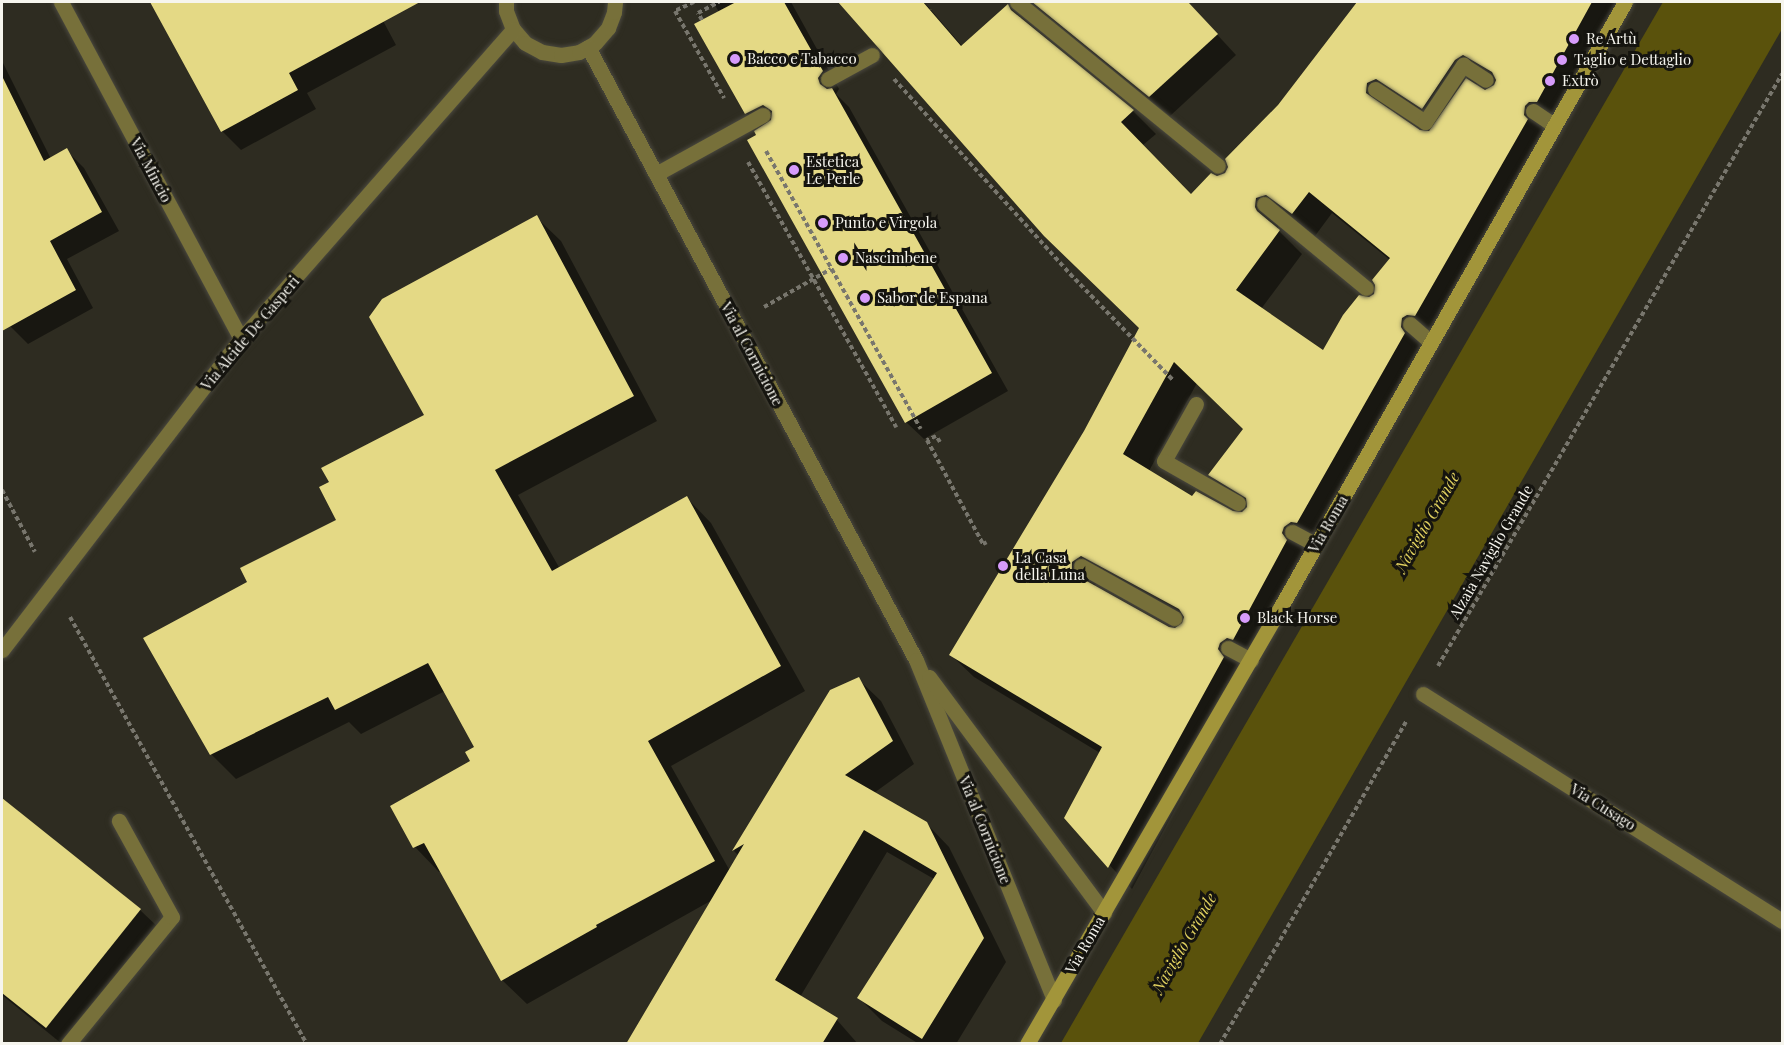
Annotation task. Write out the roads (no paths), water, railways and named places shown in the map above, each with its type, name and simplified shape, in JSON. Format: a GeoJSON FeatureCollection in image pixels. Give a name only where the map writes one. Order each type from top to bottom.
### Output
{"type":"FeatureCollection","features":[{"type":"Feature","properties":{"kind":"street","name":"Via Mincio"},"geometry":{"type":"LineString","coordinates":[[62,2],[241,339]]}},
{"type":"Feature","properties":{"kind":"street"},"geometry":{"type":"LineString","coordinates":[[506,2],[506,11],[513,29],[525,43],[542,52],[561,55],[588,47],[608,28],[615,2]]}},
{"type":"Feature","properties":{"kind":"street"},"geometry":{"type":"LineString","coordinates":[[1017,2],[1218,166]]}},
{"type":"Feature","properties":{"kind":"street","name":"Via Roma"},"geometry":{"type":"LineString","coordinates":[[1027,1044],[1251,660],[1625,2]]}},
{"type":"Feature","properties":{"kind":"street","name":"Via Alcide De Gasperi"},"geometry":{"type":"LineString","coordinates":[[2,650],[241,339],[513,29]]}},
{"type":"Feature","properties":{"kind":"street","name":"Via al Cornicione"},"geometry":{"type":"LineString","coordinates":[[588,47],[916,660],[1054,1000]]}},
{"type":"Feature","properties":{"kind":"street"},"geometry":{"type":"LineString","coordinates":[[828,79],[872,54]]}},
{"type":"Feature","properties":{"kind":"street"},"geometry":{"type":"LineString","coordinates":[[1375,89],[1425,122],[1463,65],[1486,80]]}},
{"type":"Feature","properties":{"kind":"street"},"geometry":{"type":"LineString","coordinates":[[1533,111],[1554,125]]}},
{"type":"Feature","properties":{"kind":"street"},"geometry":{"type":"LineString","coordinates":[[656,174],[763,115]]}},
{"type":"Feature","properties":{"kind":"street"},"geometry":{"type":"LineString","coordinates":[[1264,204],[1366,288]]}},
{"type":"Feature","properties":{"kind":"street"},"geometry":{"type":"LineString","coordinates":[[1410,324],[1431,342]]}},
{"type":"Feature","properties":{"kind":"street"},"geometry":{"type":"LineString","coordinates":[[1196,404],[1164,461],[1238,502]]}},
{"type":"Feature","properties":{"kind":"street"},"geometry":{"type":"LineString","coordinates":[[1292,532],[1316,545]]}},
{"type":"Feature","properties":{"kind":"street"},"geometry":{"type":"LineString","coordinates":[[1081,566],[1174,618]]}},
{"type":"Feature","properties":{"kind":"street"},"geometry":{"type":"LineString","coordinates":[[1228,648],[1251,660]]}},
{"type":"Feature","properties":{"kind":"street","name":"Via al Cornicione"},"geometry":{"type":"LineString","coordinates":[[916,660],[1104,912]]}},
{"type":"Feature","properties":{"kind":"street","name":"Via Cusago"},"geometry":{"type":"LineString","coordinates":[[1423,694],[1782,921]]}},
{"type":"Feature","properties":{"kind":"street"},"geometry":{"type":"LineString","coordinates":[[68,1044],[172,916],[119,821]]}},
{"type":"Feature","properties":{"kind":"water","name":"Naviglio Grande"},"geometry":{"type":"Polygon","coordinates":[[[1663,2],[1782,2],[1782,29],[1198,1043],[1061,1043],[1663,2]]]}},
{"type":"Feature","properties":{"kind":"place","name":"Re Artù"},"geometry":{"type":"Point","coordinates":[1574,39]}},
{"type":"Feature","properties":{"kind":"place","name":"Bacco e Tabacco"},"geometry":{"type":"Point","coordinates":[735,59]}},
{"type":"Feature","properties":{"kind":"place","name":"Taglio e Dettaglio"},"geometry":{"type":"Point","coordinates":[1562,60]}},
{"type":"Feature","properties":{"kind":"place","name":"Extrò"},"geometry":{"type":"Point","coordinates":[1550,81]}},
{"type":"Feature","properties":{"kind":"place","name":"Estetica Le Perle"},"geometry":{"type":"Point","coordinates":[794,170]}},
{"type":"Feature","properties":{"kind":"place","name":"Punto e Virgola"},"geometry":{"type":"Point","coordinates":[823,223]}},
{"type":"Feature","properties":{"kind":"place","name":"Nascimbene"},"geometry":{"type":"Point","coordinates":[843,258]}},
{"type":"Feature","properties":{"kind":"place","name":"Sabor de Espana"},"geometry":{"type":"Point","coordinates":[865,298]}},
{"type":"Feature","properties":{"kind":"place","name":"La Casa della Luna"},"geometry":{"type":"Point","coordinates":[1003,566]}},
{"type":"Feature","properties":{"kind":"place","name":"Black Horse"},"geometry":{"type":"Point","coordinates":[1245,618]}}]}
